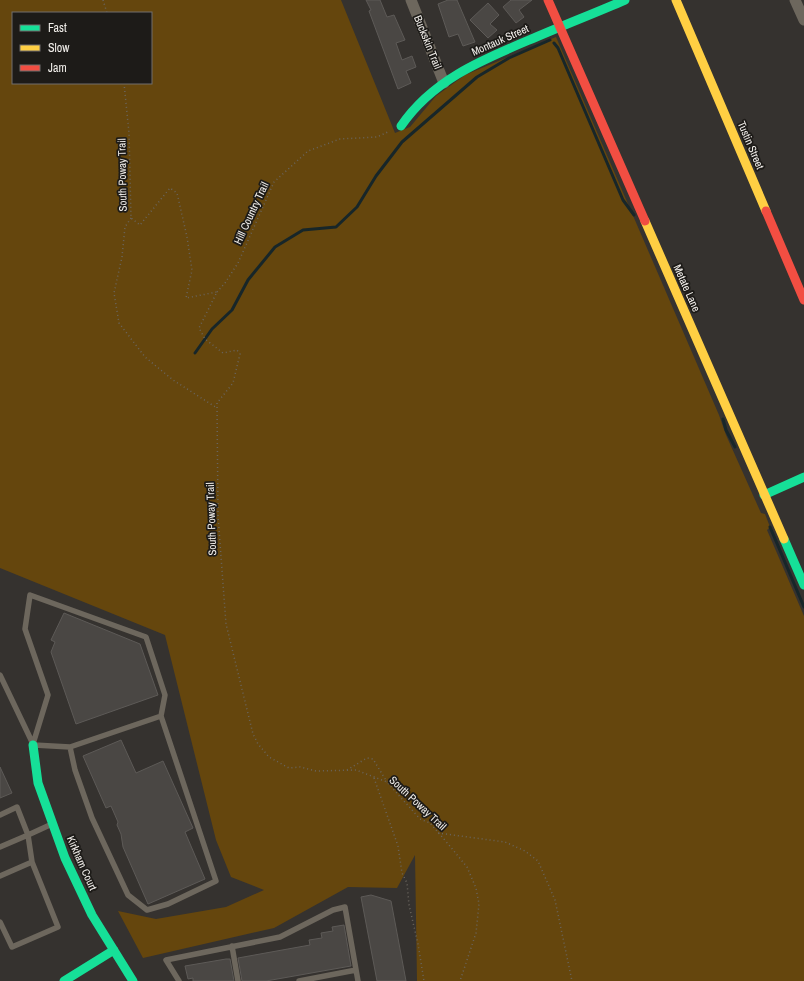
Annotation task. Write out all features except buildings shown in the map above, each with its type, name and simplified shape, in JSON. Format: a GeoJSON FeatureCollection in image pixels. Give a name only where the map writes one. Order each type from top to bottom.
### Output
{"type":"FeatureCollection","features":[{"type":"Feature","properties":{"kind":"street","name":"Buckskin Trail"},"geometry":{"type":"LineString","coordinates":[[411,0],[444,84]]}},
{"type":"Feature","properties":{"kind":"street","name":"Metate Lane"},"geometry":{"type":"LineString","coordinates":[[548,0],[804,585]]}},
{"type":"Feature","properties":{"kind":"street","name":"Montauk Street"},"geometry":{"type":"LineString","coordinates":[[401,126],[425,96],[478,62],[624,0]]}},
{"type":"Feature","properties":{"kind":"street","name":"Tustin Street"},"geometry":{"type":"LineString","coordinates":[[676,0],[804,300]]}},
{"type":"Feature","properties":{"kind":"street"},"geometry":{"type":"LineString","coordinates":[[795,0],[804,20]]}},
{"type":"Feature","properties":{"kind":"street"},"geometry":{"type":"LineString","coordinates":[[764,495],[804,477]]}},
{"type":"Feature","properties":{"kind":"street","name":"Kirkham Court"},"geometry":{"type":"LineString","coordinates":[[33,745],[38,783],[65,858],[92,915],[133,981]]}},
{"type":"Feature","properties":{"kind":"street"},"geometry":{"type":"LineString","coordinates":[[64,981],[114,950]]}},
{"type":"Feature","properties":{"kind":"lane"},"geometry":{"type":"LineString","coordinates":[[33,745],[48,695],[25,629],[30,595],[146,636],[165,695],[161,716],[216,881],[168,904],[147,910],[128,895],[92,818],[75,770],[70,747]]}},
{"type":"Feature","properties":{"kind":"lane"},"geometry":{"type":"LineString","coordinates":[[0,675],[33,745]]}},
{"type":"Feature","properties":{"kind":"lane"},"geometry":{"type":"LineString","coordinates":[[33,745],[70,747],[161,716]]}},
{"type":"Feature","properties":{"kind":"lane"},"geometry":{"type":"LineString","coordinates":[[0,815],[17,807],[28,835],[32,862],[58,927],[12,947],[0,922]]}},
{"type":"Feature","properties":{"kind":"lane"},"geometry":{"type":"LineString","coordinates":[[0,847],[53,824]]}},
{"type":"Feature","properties":{"kind":"lane"},"geometry":{"type":"LineString","coordinates":[[0,876],[32,862]]}},
{"type":"Feature","properties":{"kind":"lane"},"geometry":{"type":"LineString","coordinates":[[179,981],[166,960],[280,937],[333,910],[345,907],[358,981]]}},
{"type":"Feature","properties":{"kind":"lane"},"geometry":{"type":"LineString","coordinates":[[232,946],[238,981]]}},
{"type":"Feature","properties":{"kind":"lane"},"geometry":{"type":"LineString","coordinates":[[299,981],[356,970]]}},
{"type":"Feature","properties":{"kind":"path"},"geometry":{"type":"LineString","coordinates":[[103,0],[107,12]]}},
{"type":"Feature","properties":{"kind":"path","name":"South Poway Trail"},"geometry":{"type":"LineString","coordinates":[[124,84],[129,133],[131,218],[140,224],[170,188],[177,193],[187,237],[192,270],[186,298],[217,292]]}},
{"type":"Feature","properties":{"kind":"path","name":"Hill Country Trail"},"geometry":{"type":"LineString","coordinates":[[217,292],[225,283],[238,262],[274,182],[308,151],[340,138],[377,137],[401,126]]}},
{"type":"Feature","properties":{"kind":"path"},"geometry":{"type":"LineString","coordinates":[[131,218],[125,227],[122,257],[114,293],[119,323],[144,358],[173,380],[217,408]]}},
{"type":"Feature","properties":{"kind":"path","name":"South Poway Trail"},"geometry":{"type":"LineString","coordinates":[[217,292],[199,328],[205,339],[223,353],[237,350],[240,354],[232,383],[217,403],[218,516],[226,624],[252,734],[269,757],[288,768],[300,767],[316,772],[356,770],[387,782],[420,818],[430,824],[467,867],[476,888],[479,904],[476,932],[460,981]]}},
{"type":"Feature","properties":{"kind":"path"},"geometry":{"type":"LineString","coordinates":[[346,770],[367,758],[373,759],[387,782]]}},
{"type":"Feature","properties":{"kind":"path"},"geometry":{"type":"LineString","coordinates":[[373,777],[382,796],[398,846],[402,873],[407,883],[408,905],[418,944],[424,981]]}},
{"type":"Feature","properties":{"kind":"path"},"geometry":{"type":"LineString","coordinates":[[438,833],[505,842],[525,852],[538,861],[555,900],[572,981]]}},
{"type":"Feature","properties":{"kind":"shaded area"},"geometry":{"type":"Polygon","coordinates":[[[0,0],[341,0],[395,133],[410,127],[436,96],[465,75],[556,37],[719,415],[726,435],[761,513],[765,514],[770,527],[767,530],[804,616],[804,981],[417,981],[415,855],[397,888],[348,887],[274,928],[143,958],[118,911],[156,919],[226,907],[264,890],[231,877],[216,840],[165,635],[0,568],[0,0]]]}},
{"type":"Feature","properties":{"kind":"waterway"},"geometry":{"type":"LineString","coordinates":[[195,353],[212,329],[232,310],[248,280],[275,247],[303,230],[336,227],[357,207],[376,176],[402,142],[477,77],[509,58],[550,40]]}},
{"type":"Feature","properties":{"kind":"waterway"},"geometry":{"type":"LineString","coordinates":[[554,43],[558,48],[623,200],[634,215]]}},
{"type":"Feature","properties":{"kind":"waterway"},"geometry":{"type":"LineString","coordinates":[[723,419],[726,430],[735,447]]}},
{"type":"Feature","properties":{"kind":"waterway"},"geometry":{"type":"LineString","coordinates":[[770,527],[804,607]]}},
{"type":"Feature","properties":{"kind":"traffic: fast"},"geometry":{"type":"LineString","coordinates":[[401,126],[428,95],[461,72],[497,54],[625,0]]}},
{"type":"Feature","properties":{"kind":"traffic: fast"},"geometry":{"type":"LineString","coordinates":[[764,495],[804,477]]}},
{"type":"Feature","properties":{"kind":"traffic: fast"},"geometry":{"type":"LineString","coordinates":[[784,539],[804,585]]}},
{"type":"Feature","properties":{"kind":"traffic: fast"},"geometry":{"type":"LineString","coordinates":[[33,745],[38,783],[65,858],[92,915],[133,981]]}},
{"type":"Feature","properties":{"kind":"traffic: fast"},"geometry":{"type":"LineString","coordinates":[[64,981],[114,950]]}},
{"type":"Feature","properties":{"kind":"traffic: slow"},"geometry":{"type":"LineString","coordinates":[[676,0],[766,211]]}},
{"type":"Feature","properties":{"kind":"traffic: slow"},"geometry":{"type":"LineString","coordinates":[[645,221],[784,539]]}},
{"type":"Feature","properties":{"kind":"traffic: jam"},"geometry":{"type":"LineString","coordinates":[[548,0],[645,221]]}},
{"type":"Feature","properties":{"kind":"traffic: jam"},"geometry":{"type":"LineString","coordinates":[[766,211],[804,300]]}}]}
